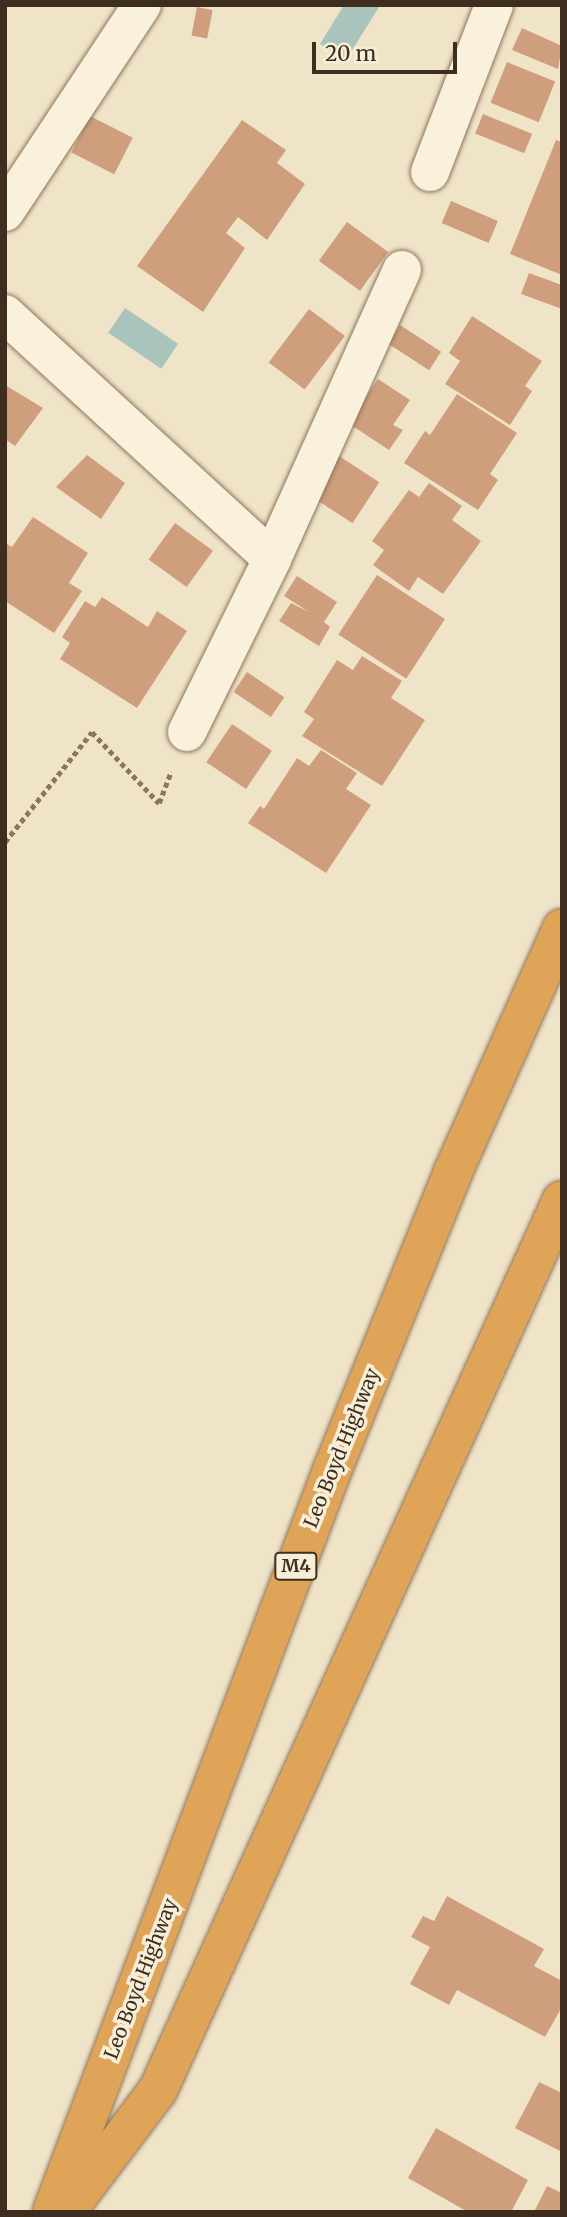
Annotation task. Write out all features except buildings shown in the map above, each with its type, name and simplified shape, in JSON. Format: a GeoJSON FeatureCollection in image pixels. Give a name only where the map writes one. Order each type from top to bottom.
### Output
{"type":"FeatureCollection","features":[{"type":"Feature","properties":{"kind":"highway","name":"Leo Boyd Highway"},"geometry":{"type":"LineString","coordinates":[[52,2212],[333,1468],[453,1172],[562,928]]}},
{"type":"Feature","properties":{"kind":"highway"},"geometry":{"type":"LineString","coordinates":[[66,2212],[158,2090],[562,1200]]}},
{"type":"Feature","properties":{"kind":"street"},"geometry":{"type":"LineString","coordinates":[[430,172],[494,5]]}},
{"type":"Feature","properties":{"kind":"street"},"geometry":{"type":"LineString","coordinates":[[5,212],[134,8]]}},
{"type":"Feature","properties":{"kind":"street"},"geometry":{"type":"LineString","coordinates":[[187,733],[272,559],[402,270]]}},
{"type":"Feature","properties":{"kind":"street"},"geometry":{"type":"LineString","coordinates":[[5,314],[272,559]]}},
{"type":"Feature","properties":{"kind":"path"},"geometry":{"type":"LineString","coordinates":[[5,842],[92,732],[159,803]]}},
{"type":"Feature","properties":{"kind":"water"},"geometry":{"type":"Polygon","coordinates":[[[344,5],[379,7],[346,60],[320,44],[344,5]]]}},
{"type":"Feature","properties":{"kind":"water"},"geometry":{"type":"Polygon","coordinates":[[[125,308],[178,344],[161,369],[108,333],[125,308]]]}}]}
